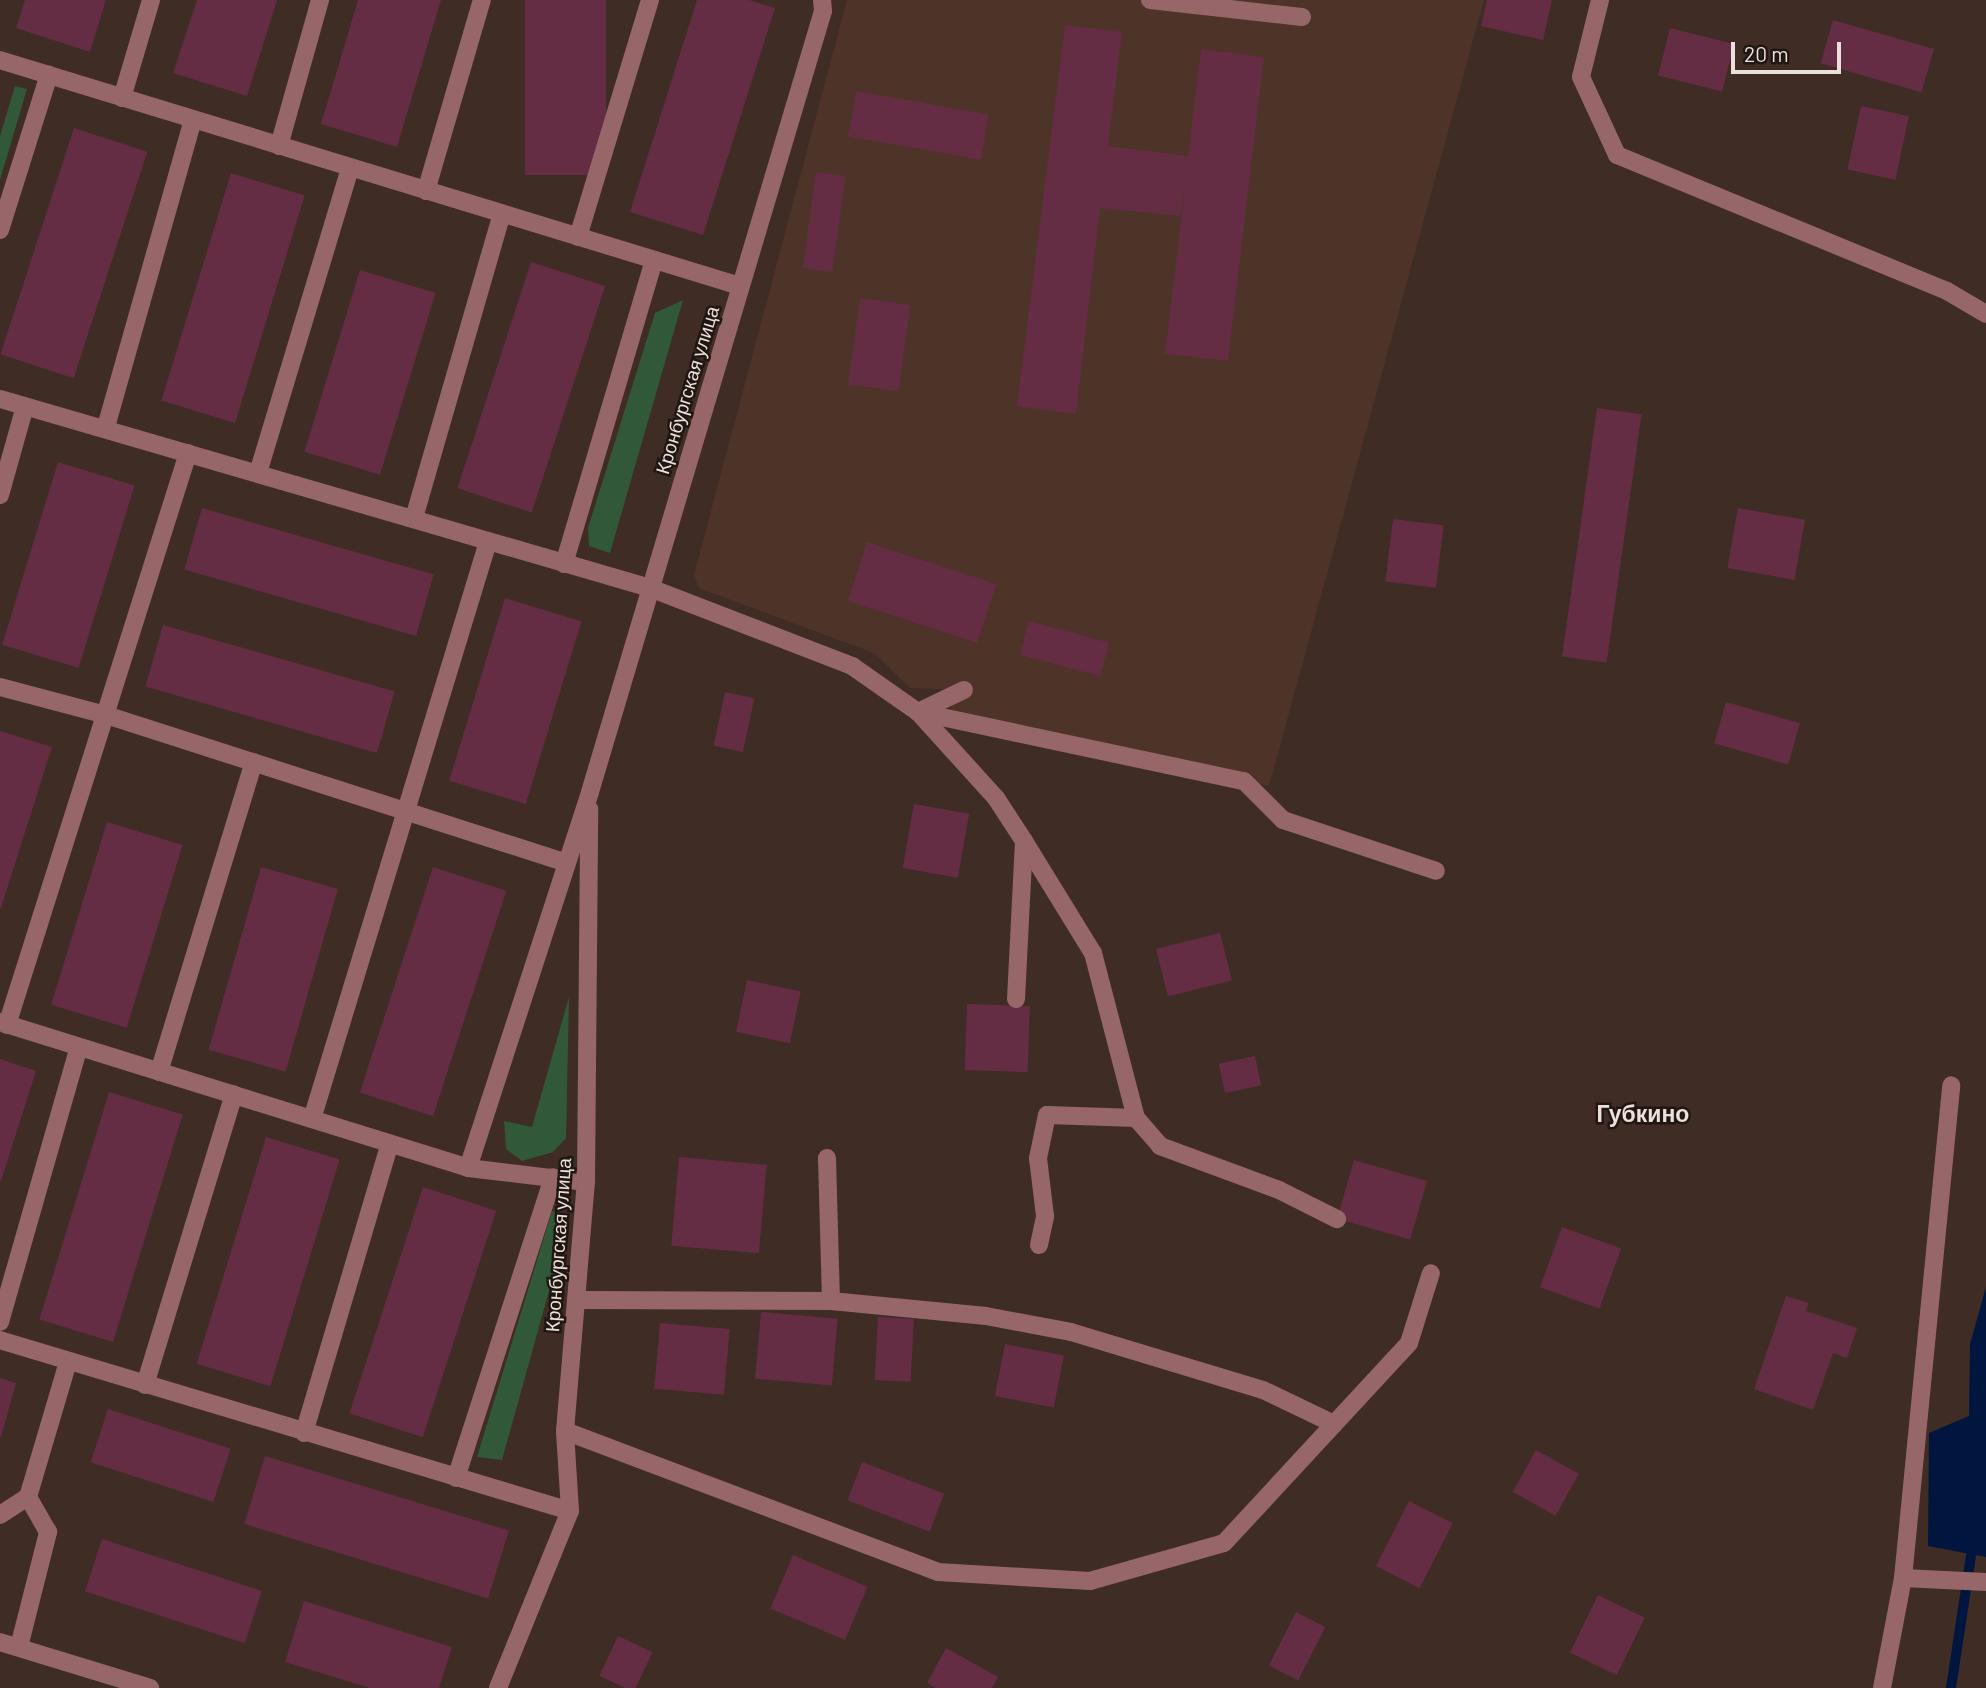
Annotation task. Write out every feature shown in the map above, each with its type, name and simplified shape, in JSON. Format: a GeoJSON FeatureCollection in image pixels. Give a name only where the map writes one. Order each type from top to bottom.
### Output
{"type":"FeatureCollection","features":[{"type":"Feature","properties":{"kind":"street"},"geometry":{"type":"LineString","coordinates":[[122,98],[151,0]]}},
{"type":"Feature","properties":{"kind":"street"},"geometry":{"type":"LineString","coordinates":[[279,146],[320,0]]}},
{"type":"Feature","properties":{"kind":"street"},"geometry":{"type":"LineString","coordinates":[[426,191],[482,0]]}},
{"type":"Feature","properties":{"kind":"street"},"geometry":{"type":"LineString","coordinates":[[578,237],[650,0]]}},
{"type":"Feature","properties":{"kind":"street","name":"Кронбургская улица"},"geometry":{"type":"LineString","coordinates":[[468,1168],[590,792],[823,10],[822,0]]}},
{"type":"Feature","properties":{"kind":"street"},"geometry":{"type":"LineString","coordinates":[[1150,0],[1302,17]]}},
{"type":"Feature","properties":{"kind":"street"},"geometry":{"type":"LineString","coordinates":[[1600,0],[1581,77],[1617,155],[1947,291],[1986,314]]}},
{"type":"Feature","properties":{"kind":"street"},"geometry":{"type":"LineString","coordinates":[[0,60],[740,286]]}},
{"type":"Feature","properties":{"kind":"street"},"geometry":{"type":"LineString","coordinates":[[0,230],[49,75]]}},
{"type":"Feature","properties":{"kind":"street"},"geometry":{"type":"LineString","coordinates":[[106,427],[193,120]]}},
{"type":"Feature","properties":{"kind":"street"},"geometry":{"type":"LineString","coordinates":[[258,473],[350,167]]}},
{"type":"Feature","properties":{"kind":"street"},"geometry":{"type":"LineString","coordinates":[[414,518],[502,214]]}},
{"type":"Feature","properties":{"kind":"street"},"geometry":{"type":"LineString","coordinates":[[564,564],[654,260]]}},
{"type":"Feature","properties":{"kind":"street"},"geometry":{"type":"LineString","coordinates":[[0,398],[650,589],[852,666],[918,712],[996,798],[1024,841],[1093,953],[1136,1118],[1160,1146],[1279,1190],[1337,1219]]}},
{"type":"Feature","properties":{"kind":"street"},"geometry":{"type":"LineString","coordinates":[[0,495],[26,406]]}},
{"type":"Feature","properties":{"kind":"street"},"geometry":{"type":"LineString","coordinates":[[188,453],[106,715],[4,1024],[468,1168],[586,1182]]}},
{"type":"Feature","properties":{"kind":"street"},"geometry":{"type":"LineString","coordinates":[[312,1119],[488,542]]}},
{"type":"Feature","properties":{"kind":"street"},"geometry":{"type":"LineString","coordinates":[[0,687],[106,715],[566,863]]}},
{"type":"Feature","properties":{"kind":"street"},"geometry":{"type":"LineString","coordinates":[[918,712],[964,690]]}},
{"type":"Feature","properties":{"kind":"street"},"geometry":{"type":"LineString","coordinates":[[918,712],[1244,781],[1283,820],[1436,871]]}},
{"type":"Feature","properties":{"kind":"street"},"geometry":{"type":"LineString","coordinates":[[159,1072],[254,762]]}},
{"type":"Feature","properties":{"kind":"street","name":"Кронбургская улица"},"geometry":{"type":"LineString","coordinates":[[498,1688],[570,1511],[565,1431],[586,1182],[590,792]]}},
{"type":"Feature","properties":{"kind":"street"},"geometry":{"type":"LineString","coordinates":[[1016,999],[1024,841]]}},
{"type":"Feature","properties":{"kind":"street"},"geometry":{"type":"LineString","coordinates":[[0,1322],[79,1047]]}},
{"type":"Feature","properties":{"kind":"street"},"geometry":{"type":"LineString","coordinates":[[1882,1688],[1903,1578],[1951,1085]]}},
{"type":"Feature","properties":{"kind":"street"},"geometry":{"type":"LineString","coordinates":[[145,1385],[234,1094]]}},
{"type":"Feature","properties":{"kind":"street"},"geometry":{"type":"LineString","coordinates":[[1039,1245],[1045,1216],[1038,1158],[1046,1115],[1136,1118]]}},
{"type":"Feature","properties":{"kind":"street"},"geometry":{"type":"LineString","coordinates":[[304,1433],[390,1143]]}},
{"type":"Feature","properties":{"kind":"street"},"geometry":{"type":"LineString","coordinates":[[827,1158],[831,1301]]}},
{"type":"Feature","properties":{"kind":"street"},"geometry":{"type":"LineString","coordinates":[[456,1478],[553,1177]]}},
{"type":"Feature","properties":{"kind":"street"},"geometry":{"type":"LineString","coordinates":[[565,1431],[939,1572],[1090,1581],[1224,1543],[1409,1343],[1431,1273]]}},
{"type":"Feature","properties":{"kind":"street"},"geometry":{"type":"LineString","coordinates":[[576,1300],[831,1301],[986,1316],[1071,1332],[1263,1390],[1334,1424]]}},
{"type":"Feature","properties":{"kind":"street"},"geometry":{"type":"LineString","coordinates":[[0,1340],[570,1511]]}},
{"type":"Feature","properties":{"kind":"street"},"geometry":{"type":"LineString","coordinates":[[0,1515],[28,1497],[68,1362]]}},
{"type":"Feature","properties":{"kind":"street"},"geometry":{"type":"LineString","coordinates":[[19,1647],[48,1532],[28,1497]]}},
{"type":"Feature","properties":{"kind":"street"},"geometry":{"type":"LineString","coordinates":[[1903,1578],[1986,1582]]}},
{"type":"Feature","properties":{"kind":"street"},"geometry":{"type":"LineString","coordinates":[[0,1642],[150,1688]]}},
{"type":"Feature","properties":{"kind":"shaded area"},"geometry":{"type":"Polygon","coordinates":[[[847,0],[1484,0],[1269,786],[945,716],[963,690],[910,688],[874,653],[699,588],[694,575],[847,0]]]}},
{"type":"Feature","properties":{"kind":"green space"},"geometry":{"type":"Polygon","coordinates":[[[15,86],[27,89],[0,180],[0,136],[15,86]]]}},
{"type":"Feature","properties":{"kind":"green space"},"geometry":{"type":"Polygon","coordinates":[[[683,300],[610,553],[589,546],[588,528],[655,313],[683,300]]]}},
{"type":"Feature","properties":{"kind":"green space"},"geometry":{"type":"Polygon","coordinates":[[[569,997],[566,1138],[553,1152],[522,1161],[506,1149],[504,1121],[532,1127],[569,997]]]}},
{"type":"Feature","properties":{"kind":"green space"},"geometry":{"type":"Polygon","coordinates":[[[552,1211],[565,1214],[561,1248],[502,1460],[477,1457],[552,1211]]]}},
{"type":"Feature","properties":{"kind":"water"},"geometry":{"type":"Polygon","coordinates":[[[1986,1287],[1986,1557],[1928,1546],[1929,1433],[1969,1416],[1970,1344],[1986,1287]]]}},
{"type":"Feature","properties":{"kind":"building"},"geometry":{"type":"Polygon","coordinates":[[[25,0],[106,0],[90,52],[16,28],[25,0]]]}},
{"type":"Feature","properties":{"kind":"building"},"geometry":{"type":"Polygon","coordinates":[[[197,0],[277,0],[247,96],[173,73],[197,0]]]}},
{"type":"Feature","properties":{"kind":"building"},"geometry":{"type":"Polygon","coordinates":[[[358,0],[441,0],[397,147],[321,124],[358,0]]]}},
{"type":"Feature","properties":{"kind":"building"},"geometry":{"type":"Polygon","coordinates":[[[525,0],[606,0],[606,175],[525,175],[525,0]]]}},
{"type":"Feature","properties":{"kind":"building"},"geometry":{"type":"Polygon","coordinates":[[[697,0],[749,0],[775,8],[703,235],[630,212],[697,0]]]}},
{"type":"Feature","properties":{"kind":"building"},"geometry":{"type":"Polygon","coordinates":[[[1487,0],[1552,0],[1543,40],[1481,26],[1487,0]]]}},
{"type":"Feature","properties":{"kind":"building"},"geometry":{"type":"Polygon","coordinates":[[[1833,20],[1934,49],[1922,92],[1821,63],[1833,20]]]}},
{"type":"Feature","properties":{"kind":"building"},"geometry":{"type":"Polygon","coordinates":[[[1065,25],[1122,32],[1108,146],[1188,156],[1201,49],[1264,57],[1228,361],[1165,354],[1185,188],[1180,216],[1100,208],[1076,414],[1017,406],[1065,25]]]}},
{"type":"Feature","properties":{"kind":"building"},"geometry":{"type":"Polygon","coordinates":[[[1670,28],[1734,44],[1722,92],[1658,76],[1670,28]]]}},
{"type":"Feature","properties":{"kind":"building"},"geometry":{"type":"Polygon","coordinates":[[[856,91],[989,114],[981,160],[848,136],[856,91]]]}},
{"type":"Feature","properties":{"kind":"building"},"geometry":{"type":"Polygon","coordinates":[[[1861,106],[1909,116],[1895,180],[1847,170],[1861,106]]]}},
{"type":"Feature","properties":{"kind":"building"},"geometry":{"type":"Polygon","coordinates":[[[74,128],[147,152],[74,378],[0,354],[74,128]]]}},
{"type":"Feature","properties":{"kind":"building"},"geometry":{"type":"Polygon","coordinates":[[[816,172],[846,176],[832,272],[803,268],[816,172]]]}},
{"type":"Feature","properties":{"kind":"building"},"geometry":{"type":"Polygon","coordinates":[[[231,173],[305,196],[235,423],[161,401],[231,173]]]}},
{"type":"Feature","properties":{"kind":"building"},"geometry":{"type":"Polygon","coordinates":[[[531,262],[605,286],[532,512],[457,488],[531,262]]]}},
{"type":"Feature","properties":{"kind":"building"},"geometry":{"type":"Polygon","coordinates":[[[360,270],[436,293],[380,475],[304,452],[360,270]]]}},
{"type":"Feature","properties":{"kind":"building"},"geometry":{"type":"Polygon","coordinates":[[[860,298],[911,305],[898,391],[848,384],[860,298]]]}},
{"type":"Feature","properties":{"kind":"building"},"geometry":{"type":"Polygon","coordinates":[[[1597,408],[1642,414],[1607,663],[1562,657],[1597,408]]]}},
{"type":"Feature","properties":{"kind":"building"},"geometry":{"type":"Polygon","coordinates":[[[58,462],[135,485],[79,668],[2,645],[58,462]]]}},
{"type":"Feature","properties":{"kind":"building"},"geometry":{"type":"Polygon","coordinates":[[[202,508],[434,574],[416,636],[184,570],[202,508]]]}},
{"type":"Feature","properties":{"kind":"building"},"geometry":{"type":"Polygon","coordinates":[[[1738,508],[1805,520],[1794,580],[1727,568],[1738,508]]]}},
{"type":"Feature","properties":{"kind":"building"},"geometry":{"type":"Polygon","coordinates":[[[1393,519],[1444,525],[1436,588],[1385,582],[1393,519]]]}},
{"type":"Feature","properties":{"kind":"building"},"geometry":{"type":"Polygon","coordinates":[[[867,542],[996,584],[977,643],[848,601],[867,542]]]}},
{"type":"Feature","properties":{"kind":"building"},"geometry":{"type":"Polygon","coordinates":[[[505,598],[582,621],[526,804],[449,781],[505,598]]]}},
{"type":"Feature","properties":{"kind":"building"},"geometry":{"type":"Polygon","coordinates":[[[1029,621],[1109,642],[1100,676],[1020,655],[1029,621]]]}},
{"type":"Feature","properties":{"kind":"building"},"geometry":{"type":"Polygon","coordinates":[[[163,625],[395,691],[377,753],[145,687],[163,625]]]}},
{"type":"Feature","properties":{"kind":"building"},"geometry":{"type":"Polygon","coordinates":[[[725,692],[754,698],[743,752],[714,746],[725,692]]]}},
{"type":"Feature","properties":{"kind":"building"},"geometry":{"type":"Polygon","coordinates":[[[1726,702],[1800,723],[1788,765],[1714,743],[1726,702]]]}},
{"type":"Feature","properties":{"kind":"building"},"geometry":{"type":"Polygon","coordinates":[[[0,731],[52,747],[1,908],[0,908],[0,731]]]}},
{"type":"Feature","properties":{"kind":"building"},"geometry":{"type":"Polygon","coordinates":[[[914,804],[969,814],[958,878],[903,868],[914,804]]]}},
{"type":"Feature","properties":{"kind":"building"},"geometry":{"type":"Polygon","coordinates":[[[107,822],[183,845],[127,1028],[51,1005],[107,822]]]}},
{"type":"Feature","properties":{"kind":"building"},"geometry":{"type":"Polygon","coordinates":[[[261,867],[338,889],[286,1072],[209,1050],[261,867]]]}},
{"type":"Feature","properties":{"kind":"building"},"geometry":{"type":"Polygon","coordinates":[[[433,867],[506,891],[433,1116],[360,1092],[433,867]]]}},
{"type":"Feature","properties":{"kind":"building"},"geometry":{"type":"Polygon","coordinates":[[[1220,933],[1232,981],[1168,997],[1156,949],[1220,933]]]}},
{"type":"Feature","properties":{"kind":"building"},"geometry":{"type":"Polygon","coordinates":[[[747,980],[801,991],[790,1043],[736,1032],[747,980]]]}},
{"type":"Feature","properties":{"kind":"building"},"geometry":{"type":"Polygon","coordinates":[[[967,1004],[1030,1006],[1028,1072],[965,1070],[967,1004]]]}},
{"type":"Feature","properties":{"kind":"building"},"geometry":{"type":"Polygon","coordinates":[[[1255,1056],[1261,1085],[1225,1093],[1219,1064],[1255,1056]]]}},
{"type":"Feature","properties":{"kind":"building"},"geometry":{"type":"Polygon","coordinates":[[[0,1059],[36,1071],[1,1181],[0,1181],[0,1059]]]}},
{"type":"Feature","properties":{"kind":"building"},"geometry":{"type":"Polygon","coordinates":[[[109,1092],[183,1115],[113,1342],[39,1320],[109,1092]]]}},
{"type":"Feature","properties":{"kind":"building"},"geometry":{"type":"Polygon","coordinates":[[[266,1137],[340,1160],[270,1386],[197,1364],[266,1137]]]}},
{"type":"Feature","properties":{"kind":"building"},"geometry":{"type":"Polygon","coordinates":[[[679,1157],[767,1165],[759,1253],[671,1246],[679,1157]]]}},
{"type":"Feature","properties":{"kind":"building"},"geometry":{"type":"Polygon","coordinates":[[[1354,1160],[1427,1181],[1410,1240],[1337,1219],[1354,1160]]]}},
{"type":"Feature","properties":{"kind":"building"},"geometry":{"type":"Polygon","coordinates":[[[423,1187],[496,1211],[423,1437],[349,1413],[423,1187]]]}},
{"type":"Feature","properties":{"kind":"building"},"geometry":{"type":"Polygon","coordinates":[[[1562,1227],[1621,1249],[1599,1309],[1540,1287],[1562,1227]]]}},
{"type":"Feature","properties":{"kind":"building"},"geometry":{"type":"Polygon","coordinates":[[[1786,1296],[1809,1303],[1806,1311],[1857,1328],[1847,1358],[1833,1353],[1813,1410],[1754,1389],[1786,1296]]]}},
{"type":"Feature","properties":{"kind":"building"},"geometry":{"type":"Polygon","coordinates":[[[761,1312],[838,1319],[832,1385],[755,1379],[761,1312]]]}},
{"type":"Feature","properties":{"kind":"building"},"geometry":{"type":"Polygon","coordinates":[[[878,1317],[914,1319],[911,1382],[875,1380],[878,1317]]]}},
{"type":"Feature","properties":{"kind":"building"},"geometry":{"type":"Polygon","coordinates":[[[660,1323],[730,1329],[724,1395],[654,1389],[660,1323]]]}},
{"type":"Feature","properties":{"kind":"building"},"geometry":{"type":"Polygon","coordinates":[[[1005,1344],[1064,1355],[1054,1407],[995,1396],[1005,1344]]]}},
{"type":"Feature","properties":{"kind":"building"},"geometry":{"type":"Polygon","coordinates":[[[0,1378],[16,1383],[1,1437],[0,1437],[0,1378]]]}},
{"type":"Feature","properties":{"kind":"building"},"geometry":{"type":"Polygon","coordinates":[[[108,1409],[231,1449],[213,1502],[91,1462],[108,1409]]]}},
{"type":"Feature","properties":{"kind":"building"},"geometry":{"type":"Polygon","coordinates":[[[1536,1450],[1579,1474],[1556,1516],[1513,1492],[1536,1450]]]}},
{"type":"Feature","properties":{"kind":"building"},"geometry":{"type":"Polygon","coordinates":[[[265,1456],[509,1531],[488,1598],[244,1524],[265,1456]]]}},
{"type":"Feature","properties":{"kind":"building"},"geometry":{"type":"Polygon","coordinates":[[[862,1462],[944,1494],[929,1532],[847,1500],[862,1462]]]}},
{"type":"Feature","properties":{"kind":"building"},"geometry":{"type":"Polygon","coordinates":[[[1409,1501],[1453,1523],[1420,1588],[1376,1566],[1409,1501]]]}},
{"type":"Feature","properties":{"kind":"building"},"geometry":{"type":"Polygon","coordinates":[[[102,1539],[262,1591],[245,1643],[85,1591],[102,1539]]]}},
{"type":"Feature","properties":{"kind":"building"},"geometry":{"type":"Polygon","coordinates":[[[793,1555],[868,1587],[845,1640],[770,1608],[793,1555]]]}},
{"type":"Feature","properties":{"kind":"building"},"geometry":{"type":"Polygon","coordinates":[[[1598,1595],[1645,1618],[1617,1675],[1570,1653],[1598,1595]]]}},
{"type":"Feature","properties":{"kind":"building"},"geometry":{"type":"Polygon","coordinates":[[[304,1601],[452,1647],[439,1688],[370,1688],[285,1662],[304,1601]]]}},
{"type":"Feature","properties":{"kind":"building"},"geometry":{"type":"Polygon","coordinates":[[[1296,1612],[1325,1627],[1298,1680],[1269,1665],[1296,1612]]]}},
{"type":"Feature","properties":{"kind":"building"},"geometry":{"type":"Polygon","coordinates":[[[618,1636],[652,1652],[636,1688],[625,1688],[599,1676],[618,1636]]]}},
{"type":"Feature","properties":{"kind":"building"},"geometry":{"type":"Polygon","coordinates":[[[946,1648],[998,1677],[992,1688],[936,1688],[927,1683],[946,1648]]]}},
{"type":"Feature","properties":{"kind":"waterway"},"geometry":{"type":"LineString","coordinates":[[1951,1688],[1971,1556]]}},
{"type":"Feature","properties":{"kind":"district","name":"Губкино"},"geometry":{"type":"Point","coordinates":[1643,1113]}}]}
